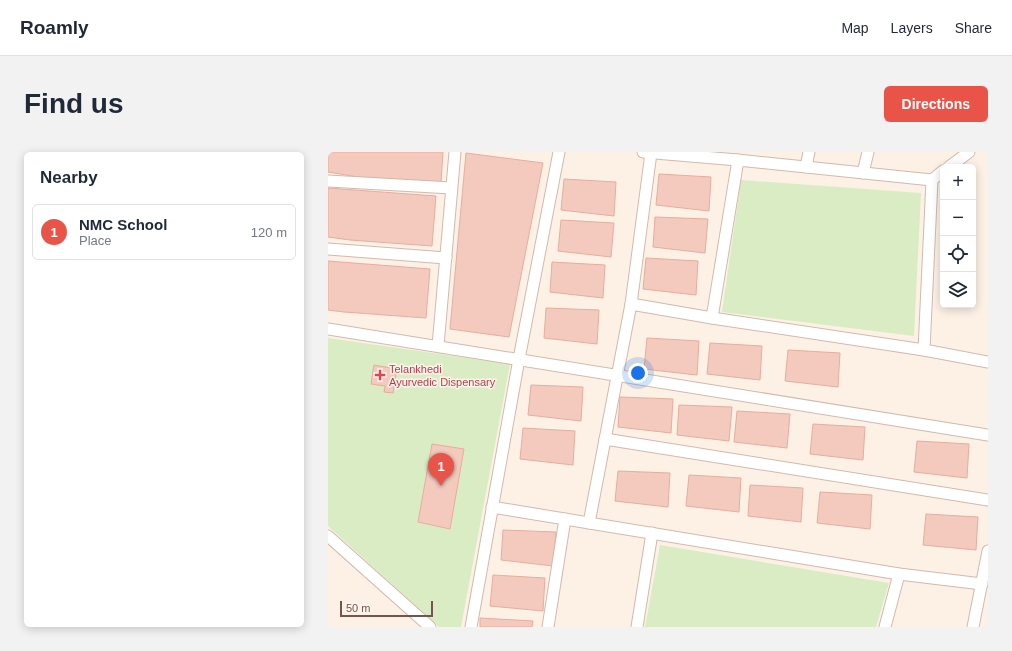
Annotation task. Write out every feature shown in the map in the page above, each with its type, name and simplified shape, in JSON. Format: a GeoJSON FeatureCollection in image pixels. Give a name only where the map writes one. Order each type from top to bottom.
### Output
{"type":"FeatureCollection","features":[{"type":"Feature","properties":{"kind":"street"},"geometry":{"type":"LineString","coordinates":[[438,346],[455,152]]}},
{"type":"Feature","properties":{"kind":"street"},"geometry":{"type":"LineString","coordinates":[[471,627],[519,359],[559,152]]}},
{"type":"Feature","properties":{"kind":"street"},"geometry":{"type":"LineString","coordinates":[[589,523],[616,375],[631,304],[647,152],[747,158],[806,167],[932,180],[940,173]]}},
{"type":"Feature","properties":{"kind":"street"},"geometry":{"type":"LineString","coordinates":[[806,167],[809,152]]}},
{"type":"Feature","properties":{"kind":"street"},"geometry":{"type":"LineString","coordinates":[[863,173],[868,152]]}},
{"type":"Feature","properties":{"kind":"street"},"geometry":{"type":"LineString","coordinates":[[953,164],[969,152]]}},
{"type":"Feature","properties":{"kind":"street"},"geometry":{"type":"LineString","coordinates":[[712,318],[747,158]]}},
{"type":"Feature","properties":{"kind":"street"},"geometry":{"type":"LineString","coordinates":[[924,350],[932,180]]}},
{"type":"Feature","properties":{"kind":"street"},"geometry":{"type":"LineString","coordinates":[[328,181],[451,188]]}},
{"type":"Feature","properties":{"kind":"street"},"geometry":{"type":"LineString","coordinates":[[328,249],[446,258]]}},
{"type":"Feature","properties":{"kind":"street"},"geometry":{"type":"LineString","coordinates":[[631,304],[712,318],[924,350],[988,362]]}},
{"type":"Feature","properties":{"kind":"street"},"geometry":{"type":"LineString","coordinates":[[328,329],[988,435]]}},
{"type":"Feature","properties":{"kind":"street"},"geometry":{"type":"LineString","coordinates":[[604,439],[988,500]]}},
{"type":"Feature","properties":{"kind":"street"},"geometry":{"type":"LineString","coordinates":[[492,507],[899,574],[982,584]]}},
{"type":"Feature","properties":{"kind":"street"},"geometry":{"type":"LineString","coordinates":[[548,627],[565,519]]}},
{"type":"Feature","properties":{"kind":"street"},"geometry":{"type":"LineString","coordinates":[[637,627],[652,533]]}},
{"type":"Feature","properties":{"kind":"street"},"geometry":{"type":"LineString","coordinates":[[328,536],[430,627]]}},
{"type":"Feature","properties":{"kind":"street"},"geometry":{"type":"LineString","coordinates":[[973,627],[988,551]]}},
{"type":"Feature","properties":{"kind":"street"},"geometry":{"type":"LineString","coordinates":[[885,627],[899,574]]}},
{"type":"Feature","properties":{"kind":"green space"},"geometry":{"type":"Polygon","coordinates":[[[741,180],[921,193],[914,336],[722,312],[741,180]]]}},
{"type":"Feature","properties":{"kind":"green space"},"geometry":{"type":"Polygon","coordinates":[[[328,338],[510,364],[461,627],[439,627],[328,526],[328,338]]]}},
{"type":"Feature","properties":{"kind":"green space"},"geometry":{"type":"Polygon","coordinates":[[[660,545],[889,583],[876,627],[645,627],[660,545]]]}},
{"type":"Feature","properties":{"kind":"building"},"geometry":{"type":"Polygon","coordinates":[[[328,152],[443,152],[441,182],[358,177],[328,172],[328,152]]]}},
{"type":"Feature","properties":{"kind":"building"},"geometry":{"type":"Polygon","coordinates":[[[466,153],[543,163],[509,337],[450,329],[466,153]]]}},
{"type":"Feature","properties":{"kind":"building"},"geometry":{"type":"Polygon","coordinates":[[[659,174],[711,177],[709,211],[656,205],[659,174]]]}},
{"type":"Feature","properties":{"kind":"building"},"geometry":{"type":"Polygon","coordinates":[[[564,179],[616,182],[614,216],[561,210],[564,179]]]}},
{"type":"Feature","properties":{"kind":"building"},"geometry":{"type":"Polygon","coordinates":[[[328,188],[436,196],[432,246],[328,237],[328,188]]]}},
{"type":"Feature","properties":{"kind":"building"},"geometry":{"type":"Polygon","coordinates":[[[655,217],[708,219],[705,253],[653,247],[655,217]]]}},
{"type":"Feature","properties":{"kind":"building"},"geometry":{"type":"Polygon","coordinates":[[[561,220],[614,223],[611,257],[558,251],[561,220]]]}},
{"type":"Feature","properties":{"kind":"building"},"geometry":{"type":"Polygon","coordinates":[[[646,258],[698,261],[696,295],[643,289],[646,258]]]}},
{"type":"Feature","properties":{"kind":"building"},"geometry":{"type":"Polygon","coordinates":[[[328,261],[430,269],[426,318],[328,310],[328,261]]]}},
{"type":"Feature","properties":{"kind":"building"},"geometry":{"type":"Polygon","coordinates":[[[552,262],[605,265],[603,298],[550,292],[552,262]]]}},
{"type":"Feature","properties":{"kind":"building"},"geometry":{"type":"Polygon","coordinates":[[[546,308],[599,310],[597,344],[544,338],[546,308]]]}},
{"type":"Feature","properties":{"kind":"building"},"geometry":{"type":"Polygon","coordinates":[[[647,338],[699,341],[697,375],[644,369],[647,338]]]}},
{"type":"Feature","properties":{"kind":"building"},"geometry":{"type":"Polygon","coordinates":[[[710,343],[762,346],[760,380],[707,374],[710,343]]]}},
{"type":"Feature","properties":{"kind":"building"},"geometry":{"type":"Polygon","coordinates":[[[788,350],[840,353],[838,387],[785,381],[788,350]]]}},
{"type":"Feature","properties":{"kind":"building"},"geometry":{"type":"Polygon","coordinates":[[[374,365],[397,369],[393,393],[384,392],[385,386],[371,384],[374,365]]]}},
{"type":"Feature","properties":{"kind":"building"},"geometry":{"type":"Polygon","coordinates":[[[531,385],[583,387],[581,421],[528,415],[531,385]]]}},
{"type":"Feature","properties":{"kind":"building"},"geometry":{"type":"Polygon","coordinates":[[[620,397],[673,399],[671,433],[618,427],[620,397]]]}},
{"type":"Feature","properties":{"kind":"building"},"geometry":{"type":"Polygon","coordinates":[[[679,405],[732,407],[729,441],[677,435],[679,405]]]}},
{"type":"Feature","properties":{"kind":"building"},"geometry":{"type":"Polygon","coordinates":[[[737,411],[790,414],[787,448],[734,442],[737,411]]]}},
{"type":"Feature","properties":{"kind":"building"},"geometry":{"type":"Polygon","coordinates":[[[813,424],[865,427],[863,460],[810,454],[813,424]]]}},
{"type":"Feature","properties":{"kind":"building"},"geometry":{"type":"Polygon","coordinates":[[[523,428],[575,431],[573,465],[520,459],[523,428]]]}},
{"type":"Feature","properties":{"kind":"building"},"geometry":{"type":"Polygon","coordinates":[[[917,441],[969,444],[967,478],[914,472],[917,441]]]}},
{"type":"Feature","properties":{"kind":"building"},"geometry":{"type":"Polygon","coordinates":[[[432,444],[464,449],[450,529],[418,522],[432,444]]]}},
{"type":"Feature","properties":{"kind":"building"},"geometry":{"type":"Polygon","coordinates":[[[618,471],[670,473],[668,507],[615,501],[618,471]]]}},
{"type":"Feature","properties":{"kind":"building"},"geometry":{"type":"Polygon","coordinates":[[[689,475],[741,478],[739,512],[686,506],[689,475]]]}},
{"type":"Feature","properties":{"kind":"building"},"geometry":{"type":"Polygon","coordinates":[[[750,485],[803,488],[801,522],[748,516],[750,485]]]}},
{"type":"Feature","properties":{"kind":"building"},"geometry":{"type":"Polygon","coordinates":[[[820,492],[872,495],[870,529],[817,523],[820,492]]]}},
{"type":"Feature","properties":{"kind":"building"},"geometry":{"type":"Polygon","coordinates":[[[926,514],[978,517],[976,550],[923,545],[926,514]]]}},
{"type":"Feature","properties":{"kind":"building"},"geometry":{"type":"Polygon","coordinates":[[[503,530],[556,532],[553,566],[501,560],[503,530]]]}},
{"type":"Feature","properties":{"kind":"building"},"geometry":{"type":"Polygon","coordinates":[[[493,575],[545,578],[543,611],[490,606],[493,575]]]}},
{"type":"Feature","properties":{"kind":"building"},"geometry":{"type":"Polygon","coordinates":[[[480,618],[533,621],[532,627],[480,627],[480,618]]]}},
{"type":"Feature","properties":{"kind":"place","name":"Telankhedi Ayurvedic Dispensary"},"geometry":{"type":"Point","coordinates":[380,375]}},
{"type":"Feature","properties":{"kind":"place","name":"NMC School"},"geometry":{"type":"Point","coordinates":[441,486]}}]}
